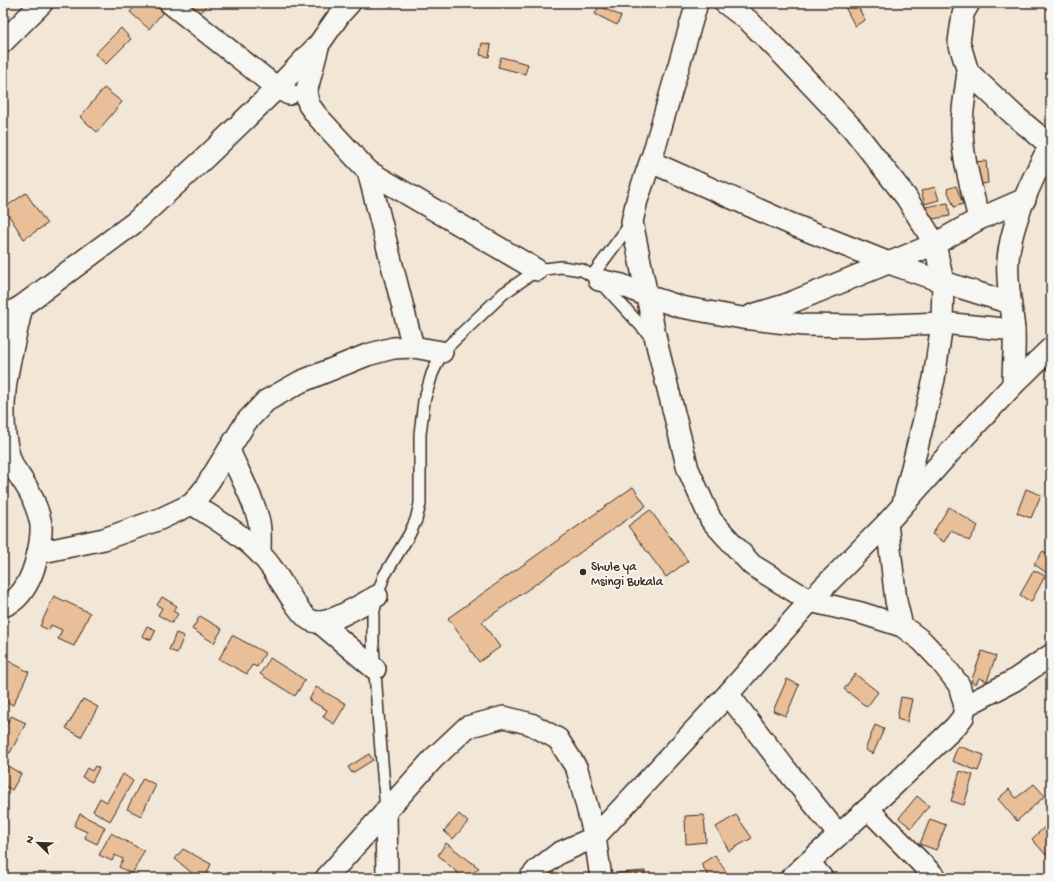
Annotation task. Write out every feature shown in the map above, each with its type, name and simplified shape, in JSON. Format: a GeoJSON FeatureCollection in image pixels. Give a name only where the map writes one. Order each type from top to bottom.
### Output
{"type":"FeatureCollection","features":[{"type":"Feature","properties":{"kind":"street"},"geometry":{"type":"LineString","coordinates":[[3,42],[42,3]]}},
{"type":"Feature","properties":{"kind":"street"},"geometry":{"type":"LineString","coordinates":[[697,3],[651,162],[637,200],[632,222],[657,345],[688,469],[711,520],[752,565],[810,600],[861,613],[902,626],[922,641],[959,684],[964,706],[963,717],[956,727],[791,878]]}},
{"type":"Feature","properties":{"kind":"street"},"geometry":{"type":"LineString","coordinates":[[725,3],[749,20],[780,51],[853,130],[906,197],[935,244],[943,282],[942,323],[934,379],[902,506]]}},
{"type":"Feature","properties":{"kind":"street"},"geometry":{"type":"LineString","coordinates":[[969,3],[962,14],[959,42],[968,72],[962,120],[963,145],[966,170],[979,219]]}},
{"type":"Feature","properties":{"kind":"street"},"geometry":{"type":"LineString","coordinates":[[175,4],[277,88],[309,105]]}},
{"type":"Feature","properties":{"kind":"street"},"geometry":{"type":"LineString","coordinates":[[339,7],[319,44],[306,94],[309,105],[318,118],[368,171],[537,270]]}},
{"type":"Feature","properties":{"kind":"street"},"geometry":{"type":"LineString","coordinates":[[3,317],[22,306],[134,223],[277,88],[319,44]]}},
{"type":"Feature","properties":{"kind":"street"},"geometry":{"type":"LineString","coordinates":[[968,72],[1014,115],[1051,145],[1037,170],[1016,222],[1008,261],[1010,303],[1014,330],[1013,385]]}},
{"type":"Feature","properties":{"kind":"street"},"geometry":{"type":"LineString","coordinates":[[651,162],[791,224],[889,263],[1010,303]]}},
{"type":"Feature","properties":{"kind":"street"},"geometry":{"type":"LineString","coordinates":[[368,171],[413,347]]}},
{"type":"Feature","properties":{"kind":"street"},"geometry":{"type":"LineString","coordinates":[[742,318],[785,305],[935,244],[979,219],[1025,199]]}},
{"type":"Feature","properties":{"kind":"street"},"geometry":{"type":"LineString","coordinates":[[596,278],[622,285],[647,296],[680,307],[742,318],[804,324],[864,326],[942,323],[1014,330]]}},
{"type":"Feature","properties":{"kind":"street"},"geometry":{"type":"LineString","coordinates":[[3,606],[9,604],[22,592],[31,577],[38,553],[41,525],[34,502],[14,467],[6,443],[4,413],[7,375],[22,306]]}},
{"type":"Feature","properties":{"kind":"street"},"geometry":{"type":"LineString","coordinates":[[38,553],[104,539],[160,519],[192,504],[206,488],[246,422],[266,401],[300,382],[367,355],[393,348],[413,347],[442,352]]}},
{"type":"Feature","properties":{"kind":"street"},"geometry":{"type":"LineString","coordinates":[[530,878],[538,869],[559,853],[595,837],[728,694],[810,600],[887,523],[953,449],[1013,385],[1051,348]]}},
{"type":"Feature","properties":{"kind":"street"},"geometry":{"type":"LineString","coordinates":[[228,450],[254,507],[259,522],[260,553]]}},
{"type":"Feature","properties":{"kind":"street"},"geometry":{"type":"LineString","coordinates":[[192,504],[245,540],[260,553],[273,569],[302,613],[309,620],[319,622],[329,620],[377,596]]}},
{"type":"Feature","properties":{"kind":"street"},"geometry":{"type":"LineString","coordinates":[[887,523],[896,601],[902,626]]}},
{"type":"Feature","properties":{"kind":"street"},"geometry":{"type":"LineString","coordinates":[[319,622],[375,669]]}},
{"type":"Feature","properties":{"kind":"street"},"geometry":{"type":"LineString","coordinates":[[964,706],[1013,681],[1049,659]]}},
{"type":"Feature","properties":{"kind":"street"},"geometry":{"type":"LineString","coordinates":[[728,694],[839,835]]}},
{"type":"Feature","properties":{"kind":"street"},"geometry":{"type":"LineString","coordinates":[[326,878],[433,759],[467,727],[504,717],[531,724],[558,739],[578,769],[595,837],[601,878]]}},
{"type":"Feature","properties":{"kind":"street"},"geometry":{"type":"LineString","coordinates":[[868,809],[936,878]]}},
{"type":"Feature","properties":{"kind":"street"},"geometry":{"type":"LineString","coordinates":[[386,810],[387,878]]}},
{"type":"Feature","properties":{"kind":"street"},"geometry":{"type":"LineString","coordinates":[[809,862],[822,878]]}},
{"type":"Feature","properties":{"kind":"lane"},"geometry":{"type":"LineString","coordinates":[[596,278],[632,222]]}},
{"type":"Feature","properties":{"kind":"lane"},"geometry":{"type":"LineString","coordinates":[[386,810],[375,669],[373,616],[377,596],[384,576],[409,535],[416,520],[420,504],[420,434],[424,401],[432,374],[442,352],[504,293],[537,270],[562,267],[582,270],[596,278],[657,345]]}},
{"type":"Feature","properties":{"kind":"building"},"geometry":{"type":"Polygon","coordinates":[[[138,3],[152,3],[163,12],[149,29],[130,12],[138,3]]]}},
{"type":"Feature","properties":{"kind":"building"},"geometry":{"type":"Polygon","coordinates":[[[186,3],[208,3],[195,20],[186,3]]]}},
{"type":"Feature","properties":{"kind":"building"},"geometry":{"type":"Polygon","coordinates":[[[843,3],[856,3],[865,20],[855,26],[843,3]]]}},
{"type":"Feature","properties":{"kind":"building"},"geometry":{"type":"Polygon","coordinates":[[[599,6],[621,16],[617,25],[595,14],[599,6]]]}},
{"type":"Feature","properties":{"kind":"building"},"geometry":{"type":"Polygon","coordinates":[[[121,28],[131,39],[106,64],[95,54],[121,28]]]}},
{"type":"Feature","properties":{"kind":"building"},"geometry":{"type":"Polygon","coordinates":[[[482,43],[491,45],[489,57],[480,55],[482,43]]]}},
{"type":"Feature","properties":{"kind":"building"},"geometry":{"type":"Polygon","coordinates":[[[501,57],[528,64],[525,74],[498,67],[501,57]]]}},
{"type":"Feature","properties":{"kind":"building"},"geometry":{"type":"Polygon","coordinates":[[[104,88],[122,102],[97,132],[80,117],[104,88]]]}},
{"type":"Feature","properties":{"kind":"building"},"geometry":{"type":"Polygon","coordinates":[[[986,161],[988,183],[976,185],[974,162],[986,161]]]}},
{"type":"Feature","properties":{"kind":"building"},"geometry":{"type":"Polygon","coordinates":[[[956,186],[963,204],[954,207],[947,189],[956,186]]]}},
{"type":"Feature","properties":{"kind":"building"},"geometry":{"type":"Polygon","coordinates":[[[935,187],[939,200],[925,204],[921,191],[935,187]]]}},
{"type":"Feature","properties":{"kind":"building"},"geometry":{"type":"Polygon","coordinates":[[[26,193],[47,224],[24,239],[4,208],[26,193]]]}},
{"type":"Feature","properties":{"kind":"building"},"geometry":{"type":"Polygon","coordinates":[[[948,203],[950,216],[927,220],[925,207],[948,203]]]}},
{"type":"Feature","properties":{"kind":"building"},"geometry":{"type":"Polygon","coordinates":[[[633,487],[646,506],[482,622],[500,647],[479,662],[448,618],[633,487]]]}},
{"type":"Feature","properties":{"kind":"building"},"geometry":{"type":"Polygon","coordinates":[[[1026,489],[1041,495],[1031,518],[1017,513],[1026,489]]]}},
{"type":"Feature","properties":{"kind":"building"},"geometry":{"type":"Polygon","coordinates":[[[949,507],[978,526],[969,541],[951,530],[944,542],[932,534],[949,507]]]}},
{"type":"Feature","properties":{"kind":"building"},"geometry":{"type":"Polygon","coordinates":[[[650,510],[688,561],[666,577],[628,526],[650,510]]]}},
{"type":"Feature","properties":{"kind":"building"},"geometry":{"type":"Polygon","coordinates":[[[1043,551],[1051,556],[1051,576],[1034,564],[1043,551]]]}},
{"type":"Feature","properties":{"kind":"building"},"geometry":{"type":"Polygon","coordinates":[[[1034,570],[1045,576],[1031,602],[1020,595],[1034,570]]]}},
{"type":"Feature","properties":{"kind":"building"},"geometry":{"type":"Polygon","coordinates":[[[54,596],[90,613],[74,646],[58,639],[62,630],[51,625],[49,630],[40,626],[54,596]]]}},
{"type":"Feature","properties":{"kind":"building"},"geometry":{"type":"Polygon","coordinates":[[[162,597],[177,606],[173,611],[178,614],[172,623],[158,615],[162,608],[157,605],[162,597]]]}},
{"type":"Feature","properties":{"kind":"building"},"geometry":{"type":"Polygon","coordinates":[[[200,616],[222,629],[214,643],[192,629],[200,616]]]}},
{"type":"Feature","properties":{"kind":"building"},"geometry":{"type":"Polygon","coordinates":[[[147,626],[156,630],[151,640],[142,636],[147,626]]]}},
{"type":"Feature","properties":{"kind":"building"},"geometry":{"type":"Polygon","coordinates":[[[176,633],[184,636],[177,653],[169,650],[176,633]]]}},
{"type":"Feature","properties":{"kind":"building"},"geometry":{"type":"Polygon","coordinates":[[[232,635],[265,653],[257,667],[252,665],[247,674],[219,659],[232,635]]]}},
{"type":"Feature","properties":{"kind":"building"},"geometry":{"type":"Polygon","coordinates":[[[982,651],[996,656],[987,681],[979,678],[976,684],[971,682],[982,651]]]}},
{"type":"Feature","properties":{"kind":"building"},"geometry":{"type":"Polygon","coordinates":[[[3,658],[29,672],[13,705],[3,700],[3,690],[6,684],[3,682],[3,658]]]}},
{"type":"Feature","properties":{"kind":"building"},"geometry":{"type":"Polygon","coordinates":[[[270,658],[305,680],[295,696],[260,674],[270,658]]]}},
{"type":"Feature","properties":{"kind":"building"},"geometry":{"type":"Polygon","coordinates":[[[855,674],[878,692],[867,707],[844,689],[855,674]]]}},
{"type":"Feature","properties":{"kind":"building"},"geometry":{"type":"Polygon","coordinates":[[[787,679],[799,685],[786,716],[773,711],[787,679]]]}},
{"type":"Feature","properties":{"kind":"building"},"geometry":{"type":"Polygon","coordinates":[[[316,687],[346,704],[334,724],[323,717],[327,710],[309,700],[316,687]]]}},
{"type":"Feature","properties":{"kind":"building"},"geometry":{"type":"Polygon","coordinates":[[[901,697],[912,699],[907,722],[897,719],[901,697]]]}},
{"type":"Feature","properties":{"kind":"building"},"geometry":{"type":"Polygon","coordinates":[[[83,699],[98,707],[81,737],[66,728],[83,699]]]}},
{"type":"Feature","properties":{"kind":"building"},"geometry":{"type":"Polygon","coordinates":[[[11,716],[26,723],[10,753],[3,749],[3,731],[11,716]]]}},
{"type":"Feature","properties":{"kind":"building"},"geometry":{"type":"Polygon","coordinates":[[[875,725],[884,729],[873,754],[865,750],[875,725]]]}},
{"type":"Feature","properties":{"kind":"building"},"geometry":{"type":"Polygon","coordinates":[[[958,746],[984,755],[978,771],[952,761],[958,746]]]}},
{"type":"Feature","properties":{"kind":"building"},"geometry":{"type":"Polygon","coordinates":[[[369,754],[373,760],[352,773],[348,767],[369,754]]]}},
{"type":"Feature","properties":{"kind":"building"},"geometry":{"type":"Polygon","coordinates":[[[3,763],[21,774],[12,790],[3,785],[3,763]]]}},
{"type":"Feature","properties":{"kind":"building"},"geometry":{"type":"Polygon","coordinates":[[[95,766],[99,768],[92,782],[82,777],[87,768],[92,771],[95,766]]]}},
{"type":"Feature","properties":{"kind":"building"},"geometry":{"type":"Polygon","coordinates":[[[960,771],[973,775],[964,805],[951,801],[960,771]]]}},
{"type":"Feature","properties":{"kind":"building"},"geometry":{"type":"Polygon","coordinates":[[[123,774],[133,781],[110,821],[93,811],[100,798],[107,802],[123,774]]]}},
{"type":"Feature","properties":{"kind":"building"},"geometry":{"type":"Polygon","coordinates":[[[143,778],[156,785],[141,816],[127,809],[143,778]]]}},
{"type":"Feature","properties":{"kind":"building"},"geometry":{"type":"Polygon","coordinates":[[[1034,784],[1045,796],[1017,821],[998,799],[1009,789],[1016,798],[1034,784]]]}},
{"type":"Feature","properties":{"kind":"building"},"geometry":{"type":"Polygon","coordinates":[[[917,796],[929,806],[911,828],[899,818],[917,796]]]}},
{"type":"Feature","properties":{"kind":"building"},"geometry":{"type":"Polygon","coordinates":[[[80,814],[105,827],[97,844],[85,838],[87,832],[74,826],[80,814]]]}},
{"type":"Feature","properties":{"kind":"building"},"geometry":{"type":"Polygon","coordinates":[[[459,814],[468,822],[453,839],[444,831],[459,814]]]}},
{"type":"Feature","properties":{"kind":"building"},"geometry":{"type":"Polygon","coordinates":[[[704,815],[706,842],[686,844],[685,816],[704,815]]]}},
{"type":"Feature","properties":{"kind":"building"},"geometry":{"type":"Polygon","coordinates":[[[736,815],[752,838],[729,851],[716,827],[736,815]]]}},
{"type":"Feature","properties":{"kind":"building"},"geometry":{"type":"Polygon","coordinates":[[[930,819],[946,825],[936,850],[920,844],[930,819]]]}},
{"type":"Feature","properties":{"kind":"building"},"geometry":{"type":"Polygon","coordinates":[[[1051,821],[1051,850],[1046,855],[1032,839],[1051,821]]]}},
{"type":"Feature","properties":{"kind":"building"},"geometry":{"type":"Polygon","coordinates":[[[111,833],[144,851],[132,874],[119,867],[123,859],[115,855],[112,861],[99,855],[111,833]]]}},
{"type":"Feature","properties":{"kind":"building"},"geometry":{"type":"Polygon","coordinates":[[[446,843],[479,868],[466,878],[463,878],[438,855],[446,843]]]}},
{"type":"Feature","properties":{"kind":"building"},"geometry":{"type":"Polygon","coordinates":[[[183,849],[211,864],[205,878],[198,878],[175,859],[183,849]]]}},
{"type":"Feature","properties":{"kind":"building"},"geometry":{"type":"Polygon","coordinates":[[[715,855],[730,878],[710,878],[701,864],[715,855]]]}},
{"type":"Feature","properties":{"kind":"building"},"geometry":{"type":"Polygon","coordinates":[[[645,871],[645,878],[618,878],[618,873],[645,871]]]}},
{"type":"Feature","properties":{"kind":"place","name":"Shule ya Msingi Bukala"},"geometry":{"type":"Point","coordinates":[583,572]}}]}
